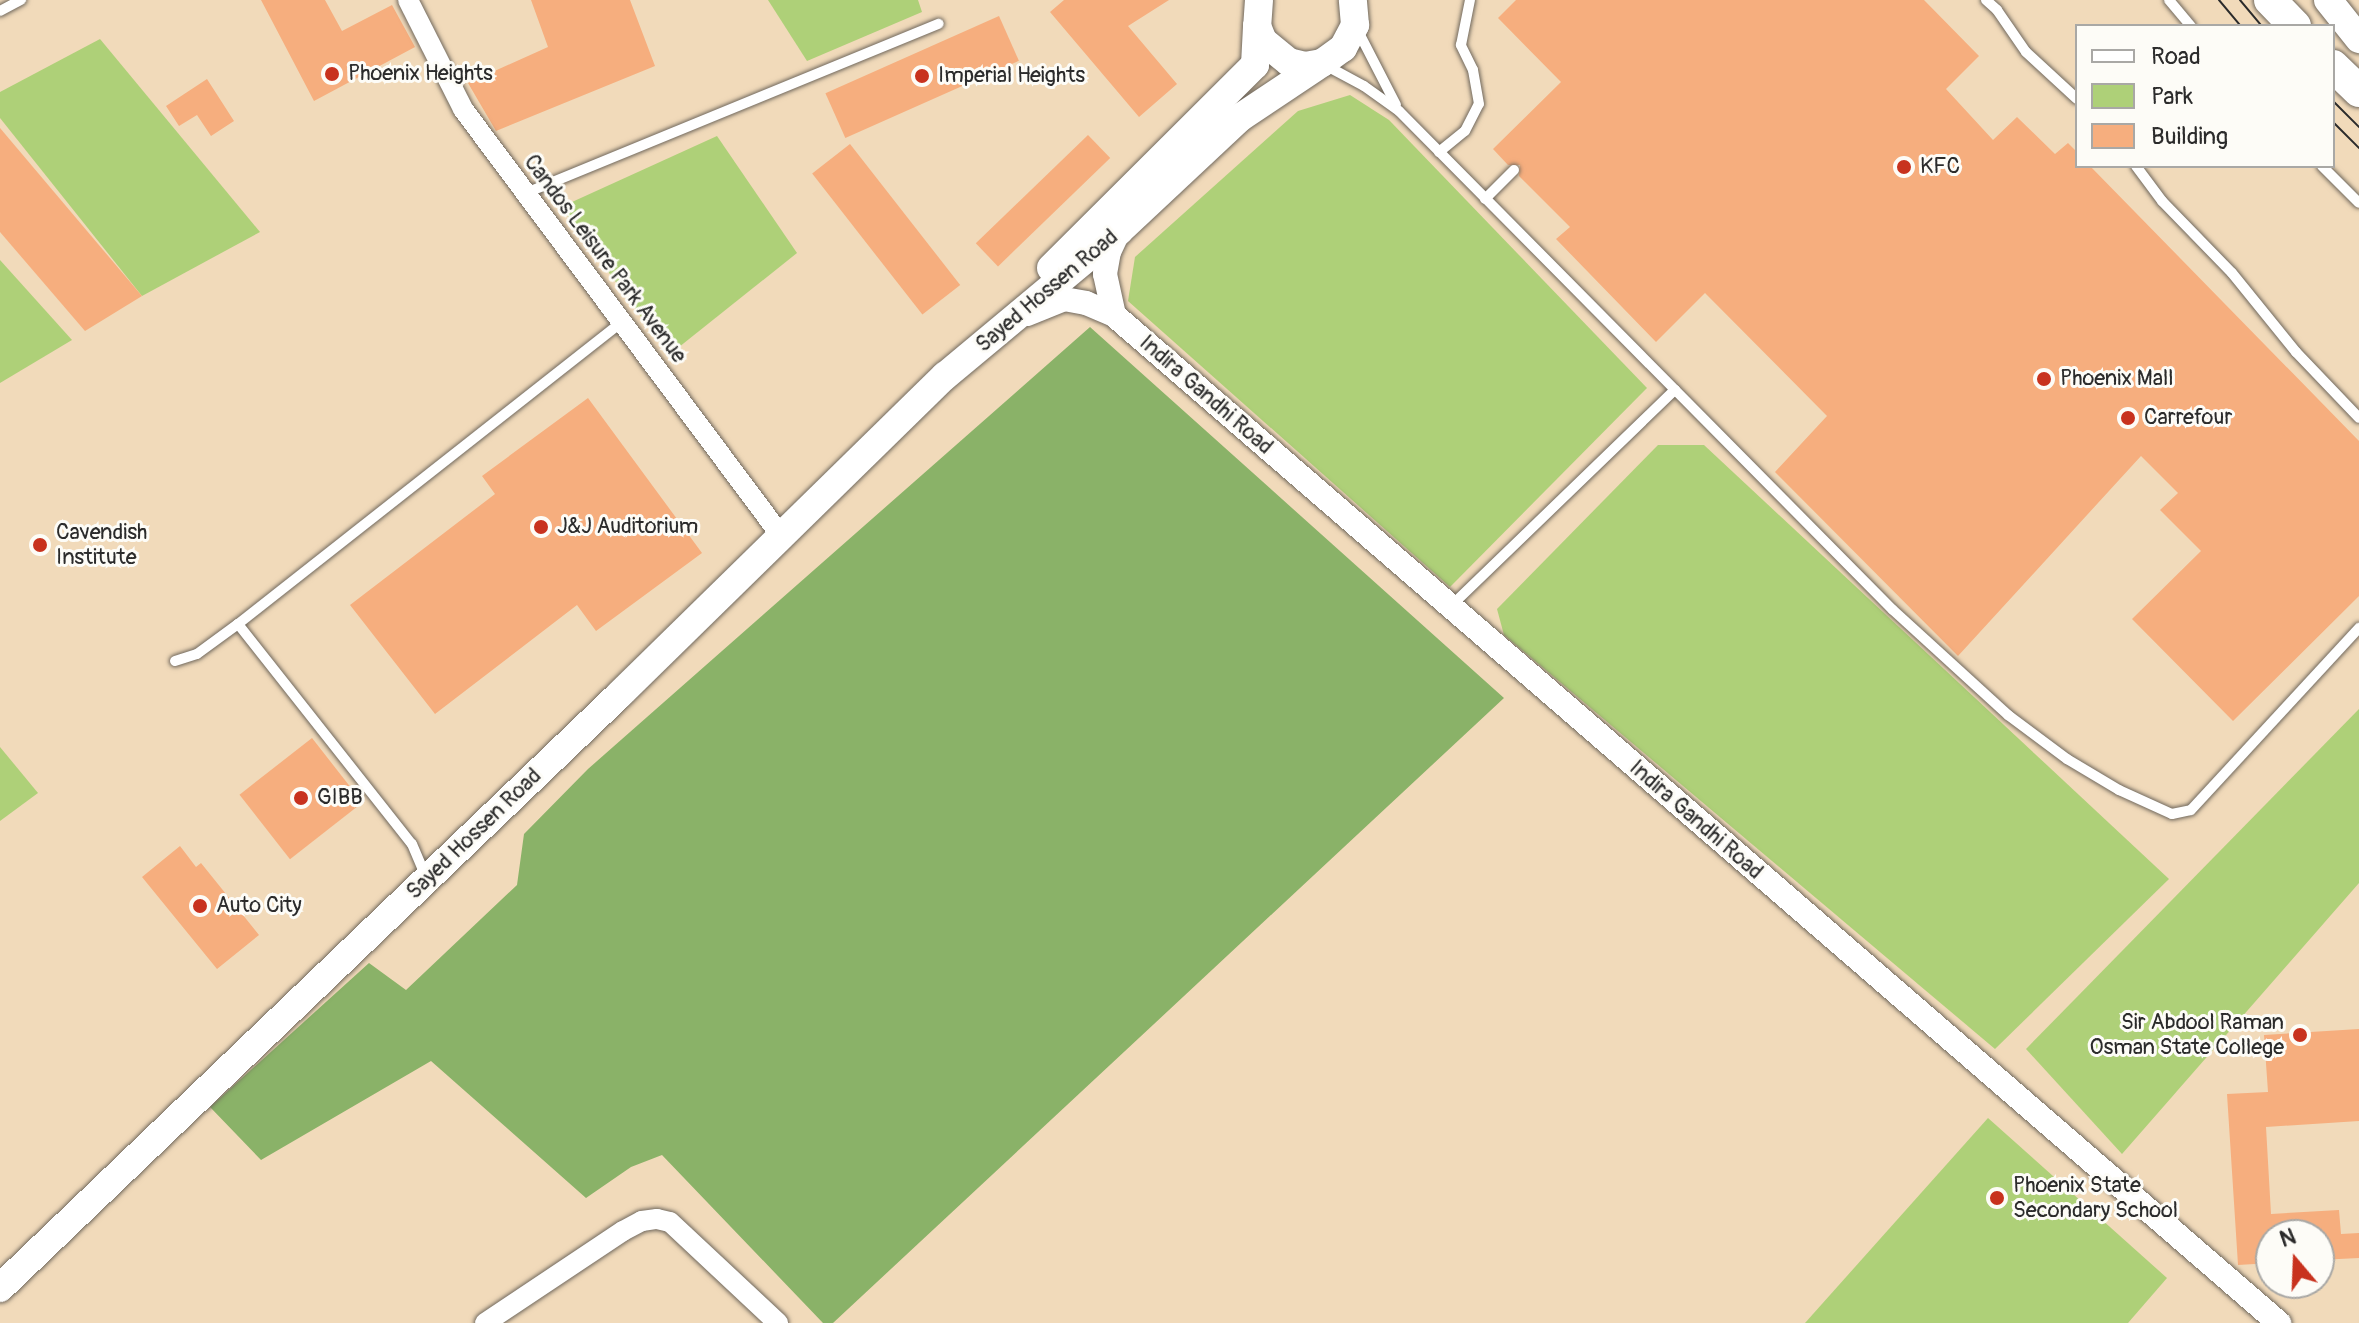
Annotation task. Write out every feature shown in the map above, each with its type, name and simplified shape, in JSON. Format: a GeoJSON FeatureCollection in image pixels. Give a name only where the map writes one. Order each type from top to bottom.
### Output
{"type":"FeatureCollection","features":[{"type":"Feature","properties":{"kind":"highway"},"geometry":{"type":"LineString","coordinates":[[2270,0],[2293,24]]}},
{"type":"Feature","properties":{"kind":"highway"},"geometry":{"type":"LineString","coordinates":[[2335,68],[2359,91]]}},
{"type":"Feature","properties":{"kind":"main road"},"geometry":{"type":"LineString","coordinates":[[2328,0],[2359,39]]}},
{"type":"Feature","properties":{"kind":"main road","name":"Sayed Hossen Road"},"geometry":{"type":"LineString","coordinates":[[0,1288],[782,537],[945,376],[1119,231],[1241,117],[1343,48],[1355,8]]}},
{"type":"Feature","properties":{"kind":"main road"},"geometry":{"type":"LineString","coordinates":[[1258,13],[1263,41],[1281,58],[1305,66],[1322,63]]}},
{"type":"Feature","properties":{"kind":"main road","name":"Sayed Hossen Road"},"geometry":{"type":"LineString","coordinates":[[968,355],[1104,212],[1240,84],[1255,65],[1258,13]]}},
{"type":"Feature","properties":{"kind":"street","name":"Candos Leisure Park Avenue"},"geometry":{"type":"LineString","coordinates":[[408,0],[463,109],[782,537]]}},
{"type":"Feature","properties":{"kind":"street"},"geometry":{"type":"LineString","coordinates":[[1114,315],[1105,274],[1109,252],[1119,231]]}},
{"type":"Feature","properties":{"kind":"street","name":"Indira Gandhi Road"},"geometry":{"type":"LineString","coordinates":[[1007,324],[1064,299],[1086,303],[1114,315],[2279,1323]]}},
{"type":"Feature","properties":{"kind":"street"},"geometry":{"type":"LineString","coordinates":[[485,1323],[623,1231],[642,1221],[657,1219],[670,1222],[778,1323]]}},
{"type":"Feature","properties":{"kind":"lane"},"geometry":{"type":"LineString","coordinates":[[0,11],[21,0]]}},
{"type":"Feature","properties":{"kind":"lane"},"geometry":{"type":"LineString","coordinates":[[1439,152],[1465,131],[1479,104],[1473,70],[1461,45],[1470,0]]}},
{"type":"Feature","properties":{"kind":"lane"},"geometry":{"type":"LineString","coordinates":[[1986,0],[2026,52],[2075,97]]}},
{"type":"Feature","properties":{"kind":"lane"},"geometry":{"type":"LineString","coordinates":[[2169,0],[2189,24]]}},
{"type":"Feature","properties":{"kind":"lane"},"geometry":{"type":"LineString","coordinates":[[1355,8],[1399,111]]}},
{"type":"Feature","properties":{"kind":"lane"},"geometry":{"type":"LineString","coordinates":[[526,193],[939,24]]}},
{"type":"Feature","properties":{"kind":"lane"},"geometry":{"type":"LineString","coordinates":[[1322,63],[1364,86],[1399,111],[1893,610],[2008,715],[2080,767],[2119,790],[2172,814],[2191,810],[2214,790],[2359,628]]}},
{"type":"Feature","properties":{"kind":"lane"},"geometry":{"type":"LineString","coordinates":[[2137,168],[2162,201],[2232,273],[2296,352],[2359,418]]}},
{"type":"Feature","properties":{"kind":"lane"},"geometry":{"type":"LineString","coordinates":[[2324,168],[2359,203]]}},
{"type":"Feature","properties":{"kind":"lane"},"geometry":{"type":"LineString","coordinates":[[1485,199],[1514,170]]}},
{"type":"Feature","properties":{"kind":"lane"},"geometry":{"type":"LineString","coordinates":[[175,661],[197,654],[238,624],[622,322]]}},
{"type":"Feature","properties":{"kind":"lane"},"geometry":{"type":"LineString","coordinates":[[1450,607],[1675,390]]}},
{"type":"Feature","properties":{"kind":"lane"},"geometry":{"type":"LineString","coordinates":[[238,624],[412,844],[427,879]]}},
{"type":"Feature","properties":{"kind":"green space"},"geometry":{"type":"Polygon","coordinates":[[[768,0],[918,0],[922,12],[807,61],[768,0]]]}},
{"type":"Feature","properties":{"kind":"green space"},"geometry":{"type":"Polygon","coordinates":[[[100,39],[260,232],[142,296],[0,118],[0,92],[100,39]]]}},
{"type":"Feature","properties":{"kind":"green space"},"geometry":{"type":"Polygon","coordinates":[[[1350,95],[1389,120],[1647,388],[1450,587],[1128,301],[1135,257],[1298,111],[1350,95]]]}},
{"type":"Feature","properties":{"kind":"green space"},"geometry":{"type":"Polygon","coordinates":[[[717,136],[797,253],[669,355],[561,207],[717,136]]]}},
{"type":"Feature","properties":{"kind":"green space"},"geometry":{"type":"Polygon","coordinates":[[[0,260],[72,340],[0,383],[0,260]]]}},
{"type":"Feature","properties":{"kind":"green space"},"geometry":{"type":"Polygon","coordinates":[[[1090,327],[1504,698],[833,1323],[823,1323],[662,1155],[631,1167],[586,1198],[431,1061],[261,1160],[210,1107],[369,963],[406,990],[517,885],[524,834],[588,769],[1090,327]]]}},
{"type":"Feature","properties":{"kind":"green space"},"geometry":{"type":"Polygon","coordinates":[[[1658,445],[1704,445],[2169,879],[1995,1049],[1504,635],[1497,609],[1658,445]]]}},
{"type":"Feature","properties":{"kind":"green space"},"geometry":{"type":"Polygon","coordinates":[[[2359,709],[2359,883],[2122,1154],[2026,1049],[2359,709]]]}},
{"type":"Feature","properties":{"kind":"green space"},"geometry":{"type":"Polygon","coordinates":[[[0,747],[38,793],[0,821],[0,747]]]}},
{"type":"Feature","properties":{"kind":"green space","name":"Phoenix State Secondary School"},"geometry":{"type":"Polygon","coordinates":[[[1988,1118],[2167,1278],[2128,1323],[1805,1323],[1988,1118]]]}},
{"type":"Feature","properties":{"kind":"building","name":"Phoenix Heights"},"geometry":{"type":"Polygon","coordinates":[[[261,0],[325,0],[342,31],[392,5],[415,47],[314,101],[261,0]]]}},
{"type":"Feature","properties":{"kind":"building"},"geometry":{"type":"Polygon","coordinates":[[[531,0],[630,0],[655,66],[496,131],[468,83],[548,47],[531,0]]]}},
{"type":"Feature","properties":{"kind":"building","name":"Imperial Heights"},"geometry":{"type":"Polygon","coordinates":[[[1064,0],[1169,0],[1128,26],[1177,84],[1139,117],[1050,12],[1064,0]]]}},
{"type":"Feature","properties":{"kind":"building","name":"Phoenix Mall"},"geometry":{"type":"Polygon","coordinates":[[[1516,0],[1924,0],[1979,56],[1946,89],[1993,140],[2017,117],[2055,154],[2068,143],[2075,150],[2075,168],[2092,168],[2359,441],[2359,596],[2233,721],[2132,619],[2201,551],[2160,510],[2178,493],[2141,456],[1958,656],[1775,472],[1827,416],[1705,293],[1656,342],[1556,239],[1570,227],[1519,176],[1520,165],[1508,165],[1493,149],[1561,82],[1498,18],[1516,0]]]}},
{"type":"Feature","properties":{"kind":"building","name":"Imperial Heights"},"geometry":{"type":"Polygon","coordinates":[[[999,16],[1019,61],[845,138],[825,93],[999,16]]]}},
{"type":"Feature","properties":{"kind":"building"},"geometry":{"type":"Polygon","coordinates":[[[207,79],[234,121],[211,136],[197,115],[179,126],[166,106],[207,79]]]}},
{"type":"Feature","properties":{"kind":"building"},"geometry":{"type":"Polygon","coordinates":[[[0,128],[142,296],[85,331],[0,232],[0,128]]]}},
{"type":"Feature","properties":{"kind":"building"},"geometry":{"type":"Polygon","coordinates":[[[1088,135],[1110,158],[998,266],[976,243],[1088,135]]]}},
{"type":"Feature","properties":{"kind":"building"},"geometry":{"type":"Polygon","coordinates":[[[850,144],[960,285],[922,315],[812,174],[850,144]]]}},
{"type":"Feature","properties":{"kind":"building"},"geometry":{"type":"Polygon","coordinates":[[[588,398],[702,553],[596,631],[577,605],[435,714],[350,605],[495,494],[482,476],[588,398]]]}},
{"type":"Feature","properties":{"kind":"building","name":"GIBB"},"geometry":{"type":"Polygon","coordinates":[[[312,738],[362,803],[290,859],[240,795],[312,738]]]}},
{"type":"Feature","properties":{"kind":"building","name":"Auto City"},"geometry":{"type":"Polygon","coordinates":[[[180,846],[196,867],[201,863],[259,935],[217,969],[142,877],[180,846]]]}},
{"type":"Feature","properties":{"kind":"building"},"geometry":{"type":"Polygon","coordinates":[[[2359,1029],[2359,1121],[2266,1127],[2271,1214],[2339,1210],[2341,1234],[2359,1233],[2359,1258],[2335,1259],[2335,1219],[2255,1219],[2255,1264],[2238,1265],[2227,1094],[2268,1092],[2264,1035],[2359,1029]]]}},
{"type":"Feature","properties":{"kind":"tram line"},"geometry":{"type":"LineString","coordinates":[[2219,0],[2239,24]]}},
{"type":"Feature","properties":{"kind":"tram line"},"geometry":{"type":"LineString","coordinates":[[2240,0],[2260,24]]}},
{"type":"Feature","properties":{"kind":"tram line"},"geometry":{"type":"LineString","coordinates":[[2335,103],[2359,127]]}},
{"type":"Feature","properties":{"kind":"tram line"},"geometry":{"type":"LineString","coordinates":[[2335,124],[2359,148]]}},
{"type":"Feature","properties":{"kind":"place","name":"Phoenix Heights"},"geometry":{"type":"Point","coordinates":[332,74]}},
{"type":"Feature","properties":{"kind":"place","name":"Imperial Heights"},"geometry":{"type":"Point","coordinates":[922,76]}},
{"type":"Feature","properties":{"kind":"place","name":"KFC"},"geometry":{"type":"Point","coordinates":[1904,167]}},
{"type":"Feature","properties":{"kind":"place","name":"Phoenix Mall"},"geometry":{"type":"Point","coordinates":[2044,379]}},
{"type":"Feature","properties":{"kind":"place","name":"Carrefour"},"geometry":{"type":"Point","coordinates":[2128,418]}},
{"type":"Feature","properties":{"kind":"place","name":"J&J Auditorium"},"geometry":{"type":"Point","coordinates":[541,527]}},
{"type":"Feature","properties":{"kind":"place","name":"Cavendish Institute"},"geometry":{"type":"Point","coordinates":[40,545]}},
{"type":"Feature","properties":{"kind":"place","name":"GIBB"},"geometry":{"type":"Point","coordinates":[301,798]}},
{"type":"Feature","properties":{"kind":"place","name":"Auto City"},"geometry":{"type":"Point","coordinates":[200,906]}},
{"type":"Feature","properties":{"kind":"place","name":"Sir Abdool Raman Osman State College"},"geometry":{"type":"Point","coordinates":[2300,1035]}},
{"type":"Feature","properties":{"kind":"place","name":"Phoenix State Secondary School"},"geometry":{"type":"Point","coordinates":[1997,1198]}}]}
